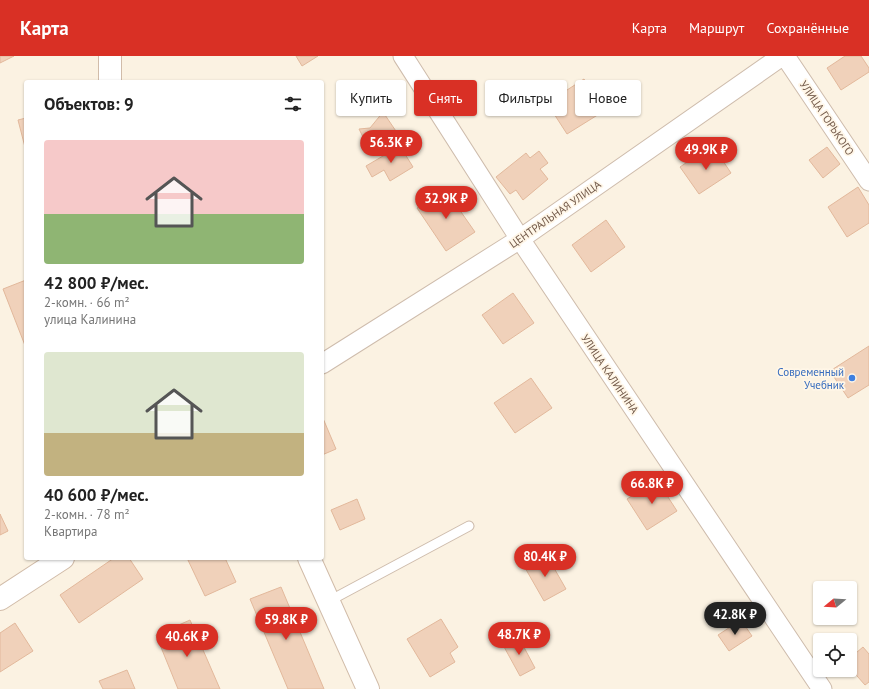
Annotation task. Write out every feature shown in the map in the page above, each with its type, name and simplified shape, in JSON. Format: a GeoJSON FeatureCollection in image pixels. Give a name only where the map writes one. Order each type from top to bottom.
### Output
{"type":"FeatureCollection","features":[{"type":"Feature","properties":{"kind":"main road"},"geometry":{"type":"LineString","coordinates":[[110,56],[110,80]]}},
{"type":"Feature","properties":{"kind":"main road"},"geometry":{"type":"LineString","coordinates":[[0,599],[60,560]]}},
{"type":"Feature","properties":{"kind":"main road"},"geometry":{"type":"LineString","coordinates":[[310,560],[368,689]]}},
{"type":"Feature","properties":{"kind":"street","name":"УЛИЦА КАЛИНИНА"},"geometry":{"type":"LineString","coordinates":[[403,56],[520,239],[822,689]]}},
{"type":"Feature","properties":{"kind":"street","name":"ЦЕНТРАЛЬНАЯ УЛИЦА"},"geometry":{"type":"LineString","coordinates":[[324,363],[520,239],[784,56]]}},
{"type":"Feature","properties":{"kind":"street","name":"УЛИЦА ГОРЬКОГО"},"geometry":{"type":"LineString","coordinates":[[784,56],[869,180]]}},
{"type":"Feature","properties":{"kind":"lane"},"geometry":{"type":"LineString","coordinates":[[329,601],[469,526]]}},
{"type":"Feature","properties":{"kind":"building"},"geometry":{"type":"Polygon","coordinates":[[[0,56],[14,56],[0,63],[0,56]]]}},
{"type":"Feature","properties":{"kind":"building"},"geometry":{"type":"Polygon","coordinates":[[[296,56],[318,56],[302,66],[296,56]]]}},
{"type":"Feature","properties":{"kind":"building"},"geometry":{"type":"Polygon","coordinates":[[[845,56],[861,56],[869,68],[869,72],[841,90],[827,68],[845,56]]]}},
{"type":"Feature","properties":{"kind":"building"},"geometry":{"type":"Polygon","coordinates":[[[575,85],[575,116],[596,116],[567,134],[555,116],[567,116],[567,90],[575,85]]]}},
{"type":"Feature","properties":{"kind":"building"},"geometry":{"type":"Polygon","coordinates":[[[380,116],[386,116],[402,140],[384,152],[371,153],[359,129],[370,128],[380,116]]]}},
{"type":"Feature","properties":{"kind":"building"},"geometry":{"type":"Polygon","coordinates":[[[24,118],[24,143],[18,120],[24,118]]]}},
{"type":"Feature","properties":{"kind":"building"},"geometry":{"type":"Polygon","coordinates":[[[400,146],[413,167],[390,181],[384,170],[372,177],[366,166],[400,146]]]}},
{"type":"Feature","properties":{"kind":"building"},"geometry":{"type":"Polygon","coordinates":[[[827,147],[840,164],[823,178],[809,160],[827,147]]]}},
{"type":"Feature","properties":{"kind":"building"},"geometry":{"type":"Polygon","coordinates":[[[539,151],[548,163],[540,169],[548,179],[523,200],[516,190],[510,194],[496,177],[526,153],[530,158],[539,151]]]}},
{"type":"Feature","properties":{"kind":"building"},"geometry":{"type":"Polygon","coordinates":[[[714,151],[717,152],[731,173],[699,194],[680,167],[696,156],[699,161],[714,151]]]}},
{"type":"Feature","properties":{"kind":"building"},"geometry":{"type":"Polygon","coordinates":[[[858,187],[869,205],[869,223],[847,237],[828,207],[858,187]]]}},
{"type":"Feature","properties":{"kind":"building"},"geometry":{"type":"Polygon","coordinates":[[[445,189],[475,232],[446,251],[417,208],[445,189]]]}},
{"type":"Feature","properties":{"kind":"building"},"geometry":{"type":"Polygon","coordinates":[[[606,220],[625,247],[591,272],[572,245],[606,220]]]}},
{"type":"Feature","properties":{"kind":"building"},"geometry":{"type":"Polygon","coordinates":[[[24,281],[24,343],[3,289],[24,281]]]}},
{"type":"Feature","properties":{"kind":"building"},"geometry":{"type":"Polygon","coordinates":[[[513,293],[534,323],[503,344],[482,315],[513,293]]]}},
{"type":"Feature","properties":{"kind":"building"},"geometry":{"type":"Polygon","coordinates":[[[869,346],[869,385],[848,398],[830,371],[869,346]]]}},
{"type":"Feature","properties":{"kind":"building"},"geometry":{"type":"Polygon","coordinates":[[[531,378],[552,408],[515,433],[494,403],[531,378]]]}},
{"type":"Feature","properties":{"kind":"building"},"geometry":{"type":"Polygon","coordinates":[[[324,421],[336,449],[324,454],[324,421]]]}},
{"type":"Feature","properties":{"kind":"building"},"geometry":{"type":"Polygon","coordinates":[[[657,480],[677,511],[647,530],[627,499],[657,480]]]}},
{"type":"Feature","properties":{"kind":"building"},"geometry":{"type":"Polygon","coordinates":[[[357,499],[365,519],[340,530],[331,510],[357,499]]]}},
{"type":"Feature","properties":{"kind":"building"},"geometry":{"type":"Polygon","coordinates":[[[0,514],[8,531],[0,535],[0,514]]]}},
{"type":"Feature","properties":{"kind":"building"},"geometry":{"type":"Polygon","coordinates":[[[546,554],[566,589],[544,601],[524,566],[546,554]]]}},
{"type":"Feature","properties":{"kind":"building"},"geometry":{"type":"Polygon","coordinates":[[[111,560],[130,560],[143,579],[79,623],[60,595],[111,560]]]}},
{"type":"Feature","properties":{"kind":"building"},"geometry":{"type":"Polygon","coordinates":[[[188,560],[226,560],[236,582],[205,596],[188,560]]]}},
{"type":"Feature","properties":{"kind":"building"},"geometry":{"type":"Polygon","coordinates":[[[281,587],[324,689],[288,689],[250,599],[281,587]]]}},
{"type":"Feature","properties":{"kind":"building"},"geometry":{"type":"Polygon","coordinates":[[[441,619],[458,647],[450,653],[455,662],[430,677],[407,639],[441,619]]]}},
{"type":"Feature","properties":{"kind":"building"},"geometry":{"type":"Polygon","coordinates":[[[190,620],[220,689],[178,689],[156,635],[190,620]]]}},
{"type":"Feature","properties":{"kind":"building"},"geometry":{"type":"Polygon","coordinates":[[[741,620],[752,636],[729,651],[718,635],[741,620]]]}},
{"type":"Feature","properties":{"kind":"building"},"geometry":{"type":"Polygon","coordinates":[[[15,623],[33,651],[0,672],[0,633],[15,623]]]}},
{"type":"Feature","properties":{"kind":"building"},"geometry":{"type":"Polygon","coordinates":[[[518,636],[535,668],[520,676],[503,645],[518,636]]]}},
{"type":"Feature","properties":{"kind":"building"},"geometry":{"type":"Polygon","coordinates":[[[863,647],[869,654],[869,682],[865,685],[857,676],[857,652],[863,647]]]}},
{"type":"Feature","properties":{"kind":"building"},"geometry":{"type":"Polygon","coordinates":[[[127,670],[135,689],[103,689],[99,681],[127,670]]]}},
{"type":"Feature","properties":{"kind":"place","name":"Современный Учебник"},"geometry":{"type":"Point","coordinates":[852,378]}}]}
